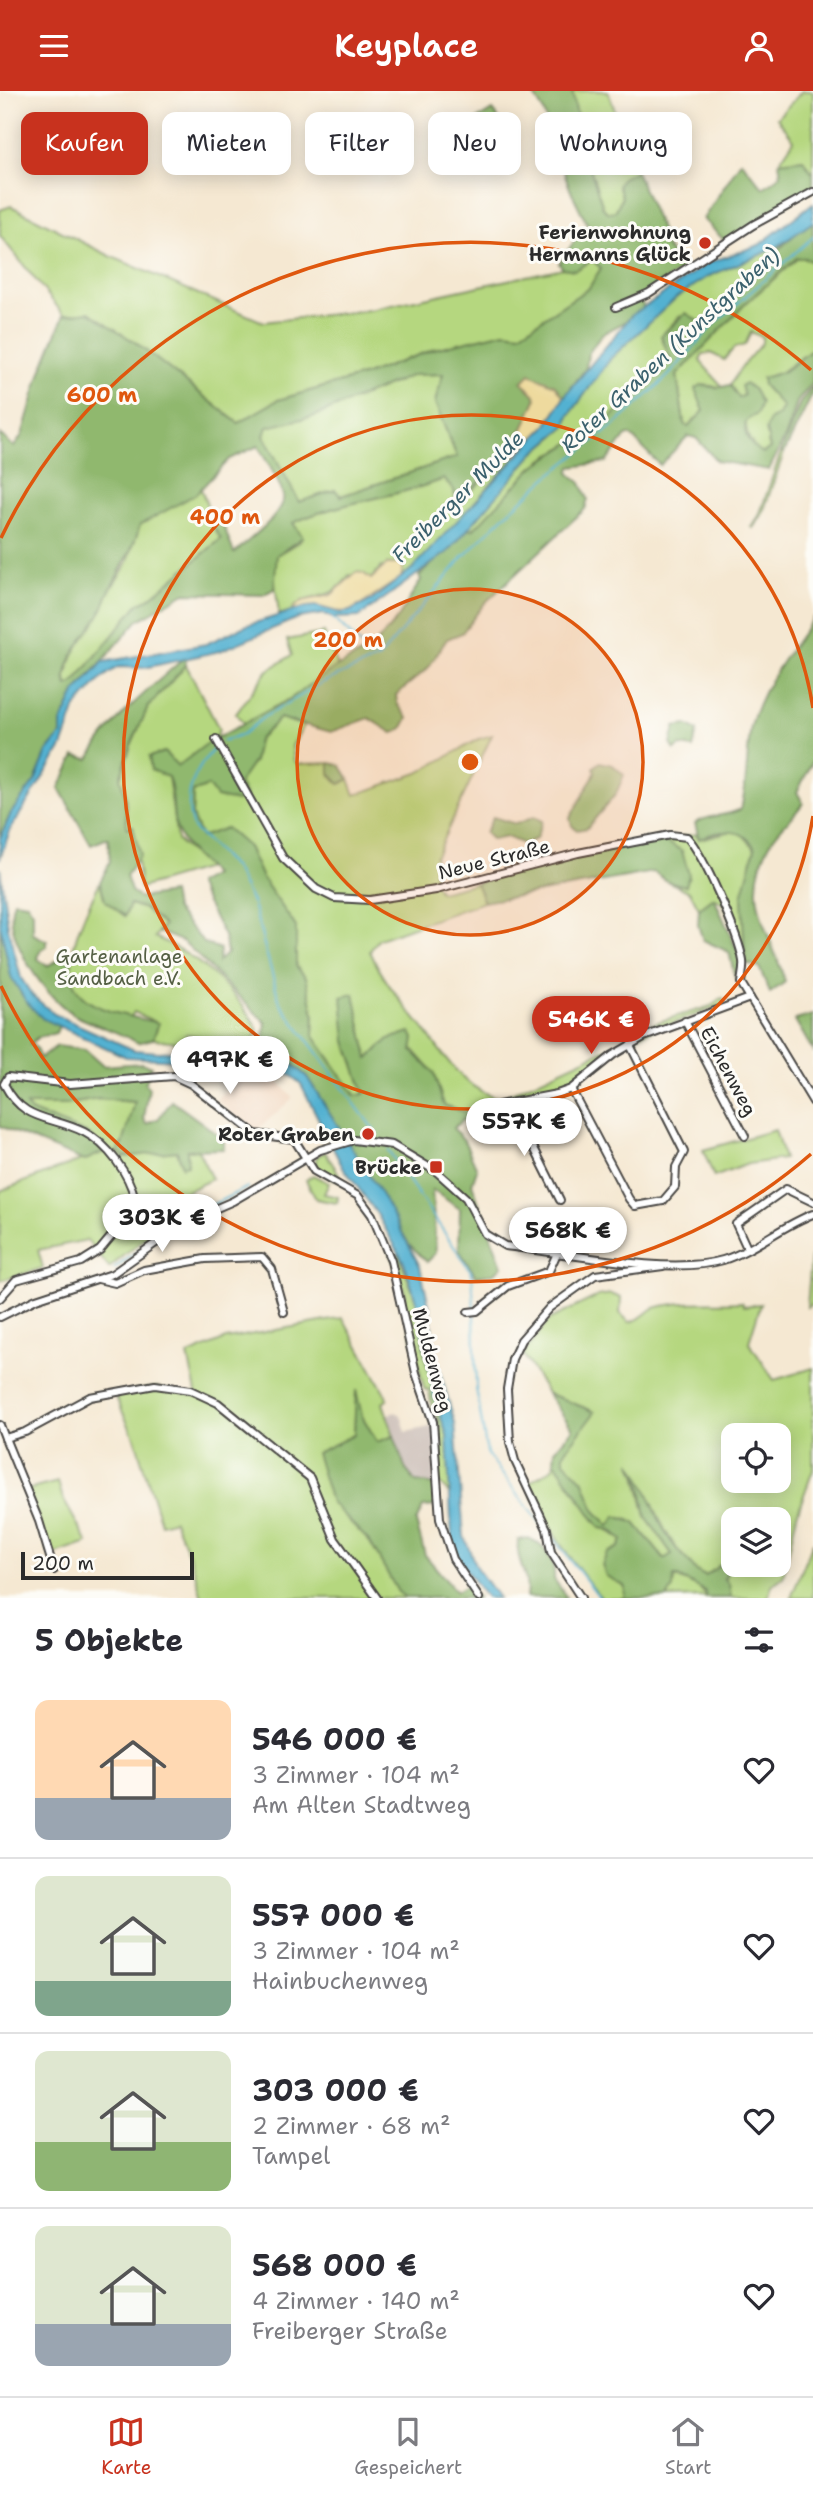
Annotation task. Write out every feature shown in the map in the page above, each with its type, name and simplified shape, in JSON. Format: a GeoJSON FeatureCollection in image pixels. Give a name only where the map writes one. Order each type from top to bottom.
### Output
{"type":"FeatureCollection","features":[{"type":"Feature","properties":{"kind":"street"},"geometry":{"type":"LineString","coordinates":[[616,307],[649,293],[753,225],[813,192]]}},
{"type":"Feature","properties":{"kind":"street","name":"Neue Straße"},"geometry":{"type":"LineString","coordinates":[[216,739],[283,858],[316,889],[334,898],[370,900],[436,890],[578,853],[670,835],[687,837],[700,856],[740,947],[744,964],[741,982],[750,998]]}},
{"type":"Feature","properties":{"kind":"street"},"geometry":{"type":"LineString","coordinates":[[499,1105],[571,1089],[630,1045],[685,1021],[750,998],[813,1102]]}},
{"type":"Feature","properties":{"kind":"street","name":"Eichenweg"},"geometry":{"type":"LineString","coordinates":[[685,1021],[745,1136]]}},
{"type":"Feature","properties":{"kind":"street"},"geometry":{"type":"LineString","coordinates":[[571,1089],[629,1199],[635,1206],[663,1201],[675,1187],[676,1167],[684,1153],[630,1045]]}},
{"type":"Feature","properties":{"kind":"street","name":"Muldenweg"},"geometry":{"type":"LineString","coordinates":[[0,1298],[16,1280],[81,1262],[100,1250],[133,1207],[135,1199],[126,1175],[108,1150],[86,1133],[26,1112],[4,1084],[8,1077],[70,1084],[168,1076],[181,1078],[226,1110],[250,1132],[260,1136],[294,1139],[309,1155],[322,1178],[358,1196],[372,1215],[391,1261],[416,1373],[433,1422],[440,1519],[445,1539],[453,1559],[479,1598]]}},
{"type":"Feature","properties":{"kind":"street"},"geometry":{"type":"LineString","coordinates":[[512,1104],[560,1200]]}},
{"type":"Feature","properties":{"kind":"street"},"geometry":{"type":"LineString","coordinates":[[0,1317],[36,1299],[117,1271],[175,1228],[233,1201],[309,1155],[344,1142],[371,1140],[411,1154],[455,1184],[493,1241],[505,1245],[666,1264],[697,1265],[721,1261],[813,1214]]}},
{"type":"Feature","properties":{"kind":"street"},"geometry":{"type":"LineString","coordinates":[[747,1248],[736,1224],[759,1207],[786,1189],[813,1202]]}},
{"type":"Feature","properties":{"kind":"street"},"geometry":{"type":"LineString","coordinates":[[471,1312],[508,1286],[550,1271],[558,1251]]}},
{"type":"Feature","properties":{"kind":"street"},"geometry":{"type":"LineString","coordinates":[[98,1279],[114,1283],[144,1270],[195,1261],[261,1257],[272,1269],[284,1312]]}},
{"type":"Feature","properties":{"kind":"street"},"geometry":{"type":"LineString","coordinates":[[581,1598],[551,1552],[547,1529],[527,1493],[510,1442],[507,1389],[512,1359],[521,1340],[549,1308],[596,1275],[666,1264]]}},
{"type":"Feature","properties":{"kind":"street"},"geometry":{"type":"LineString","coordinates":[[5,1438],[26,1432],[90,1397],[155,1385],[190,1390],[218,1403],[310,1478],[335,1539],[377,1598]]}},
{"type":"Feature","properties":{"kind":"street"},"geometry":{"type":"LineString","coordinates":[[0,1425],[39,1521],[54,1570]]}},
{"type":"Feature","properties":{"kind":"shaded area"},"geometry":{"type":"Polygon","coordinates":[[[249,1069],[277,1080],[293,1098],[255,1132],[217,1100],[249,1069]]]}},
{"type":"Feature","properties":{"kind":"shaded area"},"geometry":{"type":"Polygon","coordinates":[[[395,1412],[401,1415],[406,1432],[430,1427],[433,1414],[436,1414],[442,1443],[435,1485],[416,1482],[406,1470],[387,1415],[395,1412]]]}},
{"type":"Feature","properties":{"kind":"green space"},"geometry":{"type":"Polygon","coordinates":[[[531,91],[572,91],[576,112],[544,112],[531,91]]]}},
{"type":"Feature","properties":{"kind":"green space"},"geometry":{"type":"Polygon","coordinates":[[[572,91],[608,91],[615,112],[576,112],[572,91]]]}},
{"type":"Feature","properties":{"kind":"green space"},"geometry":{"type":"Polygon","coordinates":[[[802,91],[813,91],[813,174],[803,159],[779,162],[794,140],[777,118],[802,91]]]}},
{"type":"Feature","properties":{"kind":"green space"},"geometry":{"type":"Polygon","coordinates":[[[803,159],[813,174],[813,190],[724,240],[703,219],[741,161],[763,188],[781,175],[779,162],[803,159]]]}},
{"type":"Feature","properties":{"kind":"green space"},"geometry":{"type":"Polygon","coordinates":[[[565,175],[592,175],[603,208],[609,213],[615,212],[622,197],[618,185],[622,178],[638,175],[665,239],[663,243],[684,269],[639,297],[644,307],[623,323],[602,334],[588,354],[586,368],[564,397],[555,385],[522,382],[535,395],[536,400],[523,429],[512,442],[513,450],[456,505],[454,490],[444,479],[311,516],[293,523],[303,537],[277,555],[274,589],[263,595],[185,593],[137,621],[75,693],[61,723],[61,735],[47,752],[35,781],[11,813],[0,838],[0,434],[14,447],[22,435],[41,371],[64,315],[89,312],[136,343],[238,423],[278,400],[366,375],[434,349],[505,332],[520,334],[589,288],[601,268],[592,260],[575,270],[563,268],[559,263],[576,239],[590,230],[565,175]],[[443,374],[413,375],[315,416],[267,427],[264,436],[299,502],[335,490],[341,496],[457,457],[435,403],[443,374]],[[258,446],[229,459],[196,494],[140,525],[134,544],[100,614],[71,658],[67,668],[67,686],[73,684],[139,603],[149,599],[221,539],[207,516],[210,513],[224,527],[234,553],[272,518],[279,510],[283,496],[276,477],[258,446]]]}},
{"type":"Feature","properties":{"kind":"green space"},"geometry":{"type":"Polygon","coordinates":[[[592,175],[628,175],[622,178],[622,197],[615,212],[609,213],[603,208],[592,175]]]}},
{"type":"Feature","properties":{"kind":"green space"},"geometry":{"type":"Polygon","coordinates":[[[11,206],[110,256],[263,322],[369,310],[563,268],[575,270],[592,260],[601,268],[589,288],[520,334],[505,332],[434,349],[366,375],[278,400],[238,423],[136,343],[89,312],[64,315],[0,236],[0,210],[11,206]]]}},
{"type":"Feature","properties":{"kind":"green space"},"geometry":{"type":"Polygon","coordinates":[[[813,222],[813,263],[805,258],[797,258],[746,303],[677,375],[684,424],[688,427],[704,411],[695,389],[701,385],[717,388],[730,385],[739,398],[744,395],[741,386],[745,383],[754,390],[761,403],[757,414],[747,420],[745,430],[751,443],[763,453],[770,448],[766,430],[770,419],[779,415],[783,407],[763,385],[762,378],[783,372],[813,349],[813,382],[797,402],[787,433],[769,470],[717,461],[696,438],[688,436],[660,465],[630,435],[626,436],[606,462],[571,467],[569,473],[581,483],[588,499],[585,509],[485,603],[462,633],[447,639],[428,668],[396,695],[397,703],[408,718],[402,729],[393,733],[369,718],[331,732],[280,718],[258,740],[254,761],[239,783],[246,796],[237,801],[216,797],[208,786],[193,792],[192,816],[201,837],[226,828],[248,847],[262,878],[296,927],[296,966],[306,977],[314,1015],[313,1035],[355,1096],[364,1094],[346,1041],[342,997],[354,994],[368,1059],[389,1039],[410,1032],[414,1038],[412,1051],[433,1072],[444,1105],[470,1114],[453,1128],[464,1140],[477,1169],[472,1184],[502,1266],[495,1273],[476,1276],[459,1250],[460,1209],[432,1190],[436,1253],[427,1262],[409,1244],[307,1077],[289,1061],[262,1048],[260,1043],[264,1037],[266,1023],[184,942],[159,932],[164,925],[145,909],[130,904],[125,916],[105,901],[100,882],[110,862],[108,838],[91,845],[59,788],[75,756],[89,759],[120,717],[185,657],[186,665],[148,707],[120,778],[125,794],[127,828],[133,826],[140,855],[126,876],[131,891],[139,898],[172,893],[175,909],[204,943],[220,949],[218,962],[227,953],[224,936],[197,884],[213,875],[187,847],[179,834],[168,777],[151,770],[149,757],[164,752],[178,766],[209,742],[290,699],[334,668],[372,648],[398,618],[421,580],[419,576],[467,530],[474,529],[533,467],[611,417],[670,358],[661,336],[686,313],[700,322],[707,318],[795,234],[813,222]]]}},
{"type":"Feature","properties":{"kind":"green space"},"geometry":{"type":"Polygon","coordinates":[[[795,234],[707,318],[700,322],[680,316],[661,336],[670,358],[635,395],[596,428],[539,462],[493,513],[467,530],[532,455],[566,427],[569,416],[611,358],[677,297],[709,276],[774,249],[795,234]]]}},
{"type":"Feature","properties":{"kind":"green space"},"geometry":{"type":"Polygon","coordinates":[[[798,258],[805,258],[813,263],[813,349],[763,385],[783,407],[768,443],[770,448],[763,453],[751,442],[746,428],[744,395],[739,398],[730,385],[762,343],[762,337],[751,332],[745,345],[734,348],[724,360],[711,353],[703,354],[700,361],[723,387],[701,385],[696,389],[704,411],[688,427],[684,424],[677,375],[746,303],[798,258]]]}},
{"type":"Feature","properties":{"kind":"green space"},"geometry":{"type":"Polygon","coordinates":[[[443,374],[435,403],[457,457],[341,496],[335,490],[299,503],[264,436],[266,427],[315,415],[413,375],[443,374]]]}},
{"type":"Feature","properties":{"kind":"green space"},"geometry":{"type":"Polygon","coordinates":[[[813,386],[813,393],[784,453],[781,452],[800,403],[813,386]]]}},
{"type":"Feature","properties":{"kind":"green space"},"geometry":{"type":"Polygon","coordinates":[[[513,450],[514,457],[507,466],[427,556],[401,578],[401,573],[381,567],[371,579],[349,575],[336,590],[301,603],[293,608],[294,610],[279,615],[275,585],[277,555],[300,541],[293,523],[330,510],[444,479],[454,490],[457,505],[513,450]]]}},
{"type":"Feature","properties":{"kind":"green space"},"geometry":{"type":"Polygon","coordinates":[[[781,452],[784,453],[762,515],[753,528],[751,527],[759,516],[781,452]]]}},
{"type":"Feature","properties":{"kind":"green space"},"geometry":{"type":"Polygon","coordinates":[[[201,489],[210,513],[207,517],[221,539],[149,599],[139,603],[73,685],[67,686],[66,677],[75,647],[100,613],[108,593],[127,564],[140,525],[201,489]]]}},
{"type":"Feature","properties":{"kind":"green space"},"geometry":{"type":"Polygon","coordinates":[[[813,618],[813,761],[797,792],[803,803],[772,840],[762,860],[758,878],[760,912],[785,982],[770,993],[759,967],[745,963],[742,897],[755,848],[744,836],[737,833],[722,832],[699,839],[695,823],[741,809],[749,737],[755,712],[777,670],[813,618]]]}},
{"type":"Feature","properties":{"kind":"green space"},"geometry":{"type":"Polygon","coordinates":[[[324,633],[338,666],[290,699],[244,724],[236,714],[267,671],[292,655],[287,640],[324,633]]]}},
{"type":"Feature","properties":{"kind":"green space"},"geometry":{"type":"Polygon","coordinates":[[[186,665],[219,729],[216,738],[168,777],[177,840],[207,868],[140,888],[137,859],[139,853],[133,826],[127,828],[125,794],[120,779],[148,707],[186,665]]]}},
{"type":"Feature","properties":{"kind":"green space"},"geometry":{"type":"Polygon","coordinates":[[[280,718],[304,726],[292,746],[294,761],[299,764],[330,763],[330,774],[340,784],[349,779],[355,795],[418,773],[479,739],[492,735],[435,857],[434,883],[440,892],[476,883],[484,902],[379,939],[370,951],[400,1000],[456,1070],[476,1088],[501,1098],[626,1040],[648,1025],[711,1006],[723,998],[724,1005],[639,1035],[557,1091],[498,1102],[470,1114],[444,1105],[433,1072],[411,1047],[380,1047],[368,1060],[354,994],[346,1041],[364,1094],[356,1096],[313,1035],[314,1015],[306,977],[296,967],[296,927],[262,878],[248,847],[201,838],[192,816],[193,792],[208,786],[215,793],[238,783],[254,761],[258,740],[280,718]]]}},
{"type":"Feature","properties":{"kind":"green space"},"geometry":{"type":"Polygon","coordinates":[[[687,725],[697,731],[693,748],[680,746],[675,750],[671,744],[675,727],[687,725]]]}},
{"type":"Feature","properties":{"kind":"green space"},"geometry":{"type":"Polygon","coordinates":[[[600,762],[613,765],[624,775],[616,794],[587,828],[577,830],[572,826],[570,818],[595,773],[594,767],[600,762]]]}},
{"type":"Feature","properties":{"kind":"green space"},"geometry":{"type":"Polygon","coordinates":[[[330,763],[340,765],[349,779],[340,784],[330,774],[330,763]]]}},
{"type":"Feature","properties":{"kind":"green space"},"geometry":{"type":"Polygon","coordinates":[[[493,817],[516,824],[534,817],[542,821],[536,839],[523,844],[507,837],[492,840],[485,833],[493,817]]]}},
{"type":"Feature","properties":{"kind":"green space"},"geometry":{"type":"Polygon","coordinates":[[[732,831],[742,834],[755,848],[743,947],[723,904],[714,898],[699,909],[690,892],[667,881],[678,885],[682,851],[664,840],[696,834],[699,839],[732,831]]]}},
{"type":"Feature","properties":{"kind":"green space"},"geometry":{"type":"Polygon","coordinates":[[[664,840],[682,851],[689,875],[686,886],[667,881],[654,872],[484,902],[476,883],[592,853],[664,840]]]}},
{"type":"Feature","properties":{"kind":"green space","name":"Gartenanlage Sandbach e.V."},"geometry":{"type":"Polygon","coordinates":[[[100,882],[105,901],[125,916],[130,904],[145,909],[165,926],[155,937],[185,953],[227,988],[258,1030],[254,1040],[242,1044],[187,1034],[177,1042],[153,1039],[158,1023],[134,1012],[126,1024],[81,997],[71,980],[70,967],[82,920],[100,882]]]}},
{"type":"Feature","properties":{"kind":"green space"},"geometry":{"type":"Polygon","coordinates":[[[714,898],[742,961],[735,978],[729,952],[703,940],[698,925],[699,909],[714,898]]]}},
{"type":"Feature","properties":{"kind":"green space"},"geometry":{"type":"Polygon","coordinates":[[[14,901],[27,903],[33,912],[33,934],[47,941],[47,947],[40,951],[38,959],[47,966],[60,959],[72,961],[72,977],[77,990],[86,1000],[114,1012],[159,1023],[153,1039],[138,1043],[78,1017],[53,997],[29,967],[20,949],[14,932],[14,901]]]}},
{"type":"Feature","properties":{"kind":"green space"},"geometry":{"type":"Polygon","coordinates":[[[0,925],[11,971],[24,997],[44,1018],[59,1026],[56,1033],[37,1038],[30,1044],[35,1047],[40,1058],[57,1046],[85,1050],[103,1066],[141,1063],[152,1066],[145,1084],[149,1088],[144,1119],[147,1124],[158,1119],[172,1101],[224,1139],[224,1149],[187,1150],[188,1165],[182,1166],[177,1151],[124,1157],[117,1151],[123,1144],[135,1102],[98,1099],[65,1105],[26,1105],[30,1111],[86,1133],[108,1150],[84,1161],[0,1126],[0,925]]]}},
{"type":"Feature","properties":{"kind":"green space"},"geometry":{"type":"Polygon","coordinates":[[[813,1015],[813,1051],[795,1020],[813,1015]]]}},
{"type":"Feature","properties":{"kind":"green space"},"geometry":{"type":"Polygon","coordinates":[[[98,1099],[136,1102],[123,1144],[123,1156],[177,1151],[182,1166],[187,1150],[197,1148],[212,1179],[177,1196],[182,1215],[142,1241],[109,1268],[87,1240],[38,1250],[43,1268],[0,1281],[0,1191],[107,1150],[30,1111],[26,1105],[65,1105],[98,1099]]]}},
{"type":"Feature","properties":{"kind":"green space"},"geometry":{"type":"Polygon","coordinates":[[[775,1130],[784,1159],[748,1164],[714,1177],[703,1150],[775,1130]]]}},
{"type":"Feature","properties":{"kind":"green space"},"geometry":{"type":"Polygon","coordinates":[[[325,1152],[346,1185],[324,1174],[315,1164],[317,1156],[325,1152]]]}},
{"type":"Feature","properties":{"kind":"green space"},"geometry":{"type":"Polygon","coordinates":[[[313,1175],[329,1183],[324,1194],[338,1197],[337,1203],[316,1199],[306,1180],[313,1175]]]}},
{"type":"Feature","properties":{"kind":"green space"},"geometry":{"type":"Polygon","coordinates":[[[390,1253],[399,1255],[417,1304],[425,1358],[447,1435],[450,1494],[439,1483],[437,1445],[442,1443],[437,1415],[433,1414],[429,1391],[424,1389],[403,1300],[406,1295],[390,1253]]]}},
{"type":"Feature","properties":{"kind":"green space"},"geometry":{"type":"Polygon","coordinates":[[[811,1257],[813,1304],[807,1307],[811,1257]]]}},
{"type":"Feature","properties":{"kind":"green space"},"geometry":{"type":"Polygon","coordinates":[[[611,1294],[621,1298],[620,1313],[629,1322],[637,1320],[654,1308],[668,1305],[742,1302],[744,1306],[761,1304],[749,1342],[774,1380],[813,1368],[813,1470],[797,1514],[791,1541],[791,1507],[721,1507],[721,1564],[706,1576],[702,1575],[670,1540],[636,1475],[646,1517],[672,1554],[664,1559],[635,1523],[625,1518],[609,1526],[594,1510],[584,1482],[564,1462],[564,1453],[593,1411],[547,1393],[523,1354],[550,1319],[598,1296],[611,1294]]]}},
{"type":"Feature","properties":{"kind":"green space"},"geometry":{"type":"Polygon","coordinates":[[[343,1318],[388,1399],[383,1403],[394,1436],[377,1442],[362,1416],[356,1394],[354,1435],[317,1453],[331,1502],[370,1542],[398,1591],[406,1598],[202,1598],[192,1562],[174,1520],[161,1524],[135,1439],[114,1393],[157,1387],[197,1396],[188,1355],[226,1339],[343,1318]]]}},
{"type":"Feature","properties":{"kind":"green space"},"geometry":{"type":"Polygon","coordinates":[[[356,1390],[362,1416],[377,1442],[394,1436],[406,1470],[416,1482],[435,1485],[436,1506],[423,1507],[416,1522],[425,1555],[456,1592],[466,1586],[477,1598],[406,1598],[398,1592],[370,1542],[331,1502],[316,1453],[354,1435],[356,1390]]]}},
{"type":"Feature","properties":{"kind":"green space"},"geometry":{"type":"Polygon","coordinates":[[[547,1393],[595,1412],[564,1453],[564,1461],[584,1482],[594,1510],[609,1526],[616,1516],[635,1523],[664,1559],[672,1554],[646,1517],[640,1483],[631,1462],[645,1486],[661,1524],[676,1548],[694,1569],[706,1576],[721,1564],[721,1577],[725,1577],[729,1584],[731,1598],[706,1598],[705,1591],[674,1577],[673,1588],[667,1598],[624,1598],[625,1586],[606,1576],[602,1565],[607,1553],[619,1547],[622,1540],[611,1530],[600,1528],[554,1461],[555,1450],[573,1429],[547,1393]]]}},
{"type":"Feature","properties":{"kind":"green space"},"geometry":{"type":"Polygon","coordinates":[[[554,1461],[576,1489],[579,1499],[590,1508],[593,1520],[622,1540],[619,1558],[626,1590],[624,1598],[602,1598],[597,1593],[559,1541],[534,1499],[527,1484],[553,1468],[554,1461]]]}},
{"type":"Feature","properties":{"kind":"green space"},"geometry":{"type":"Polygon","coordinates":[[[58,1482],[63,1499],[88,1543],[50,1556],[27,1490],[58,1482]]]}},
{"type":"Feature","properties":{"kind":"green space"},"geometry":{"type":"Polygon","coordinates":[[[528,1538],[539,1544],[548,1554],[554,1579],[567,1598],[526,1597],[527,1589],[518,1540],[528,1538]]]}},
{"type":"Feature","properties":{"kind":"green space"},"geometry":{"type":"Polygon","coordinates":[[[813,1542],[813,1598],[791,1598],[813,1542]]]}},
{"type":"Feature","properties":{"kind":"green space"},"geometry":{"type":"Polygon","coordinates":[[[674,1577],[698,1586],[707,1597],[667,1598],[673,1588],[674,1577]]]}},
{"type":"Feature","properties":{"kind":"green space"},"geometry":{"type":"Polygon","coordinates":[[[725,1577],[783,1577],[772,1585],[768,1598],[731,1598],[725,1577]]]}},
{"type":"Feature","properties":{"kind":"sand"},"geometry":{"type":"Polygon","coordinates":[[[530,374],[555,385],[564,397],[547,425],[514,457],[512,442],[523,429],[536,400],[535,395],[522,382],[530,374]]]}},
{"type":"Feature","properties":{"kind":"sand"},"geometry":{"type":"Polygon","coordinates":[[[387,564],[404,564],[401,578],[350,611],[293,608],[302,601],[331,595],[356,572],[371,579],[387,564]]]}},
{"type":"Feature","properties":{"kind":"water"},"geometry":{"type":"Polygon","coordinates":[[[813,203],[813,222],[774,249],[709,276],[677,297],[611,358],[569,416],[566,426],[532,455],[449,551],[359,617],[333,618],[324,614],[298,618],[220,651],[144,668],[118,667],[102,678],[76,707],[62,747],[10,830],[0,859],[0,838],[11,813],[35,781],[47,752],[61,735],[61,723],[75,693],[103,662],[206,644],[245,626],[306,607],[316,606],[341,613],[372,600],[413,568],[547,425],[564,397],[631,316],[708,263],[759,245],[813,203]]]}},
{"type":"Feature","properties":{"kind":"water"},"geometry":{"type":"Polygon","coordinates":[[[0,868],[8,928],[21,978],[32,995],[54,1014],[134,1050],[159,1052],[201,1049],[246,1056],[274,1055],[289,1061],[307,1077],[386,1202],[420,1266],[430,1309],[435,1355],[455,1423],[464,1536],[476,1567],[498,1598],[486,1598],[461,1563],[452,1540],[447,1435],[434,1398],[417,1304],[404,1262],[377,1214],[341,1164],[301,1084],[279,1066],[126,1057],[43,1019],[27,1003],[11,977],[0,925],[0,868]]]}},
{"type":"Feature","properties":{"kind":"waterway","name":"Roter Graben (Kunstgraben)"},"geometry":{"type":"LineString","coordinates":[[223,741],[243,734],[264,717],[326,681],[379,658],[465,555],[501,519],[551,474],[617,423],[668,376],[713,325],[813,237]]}},
{"type":"Feature","properties":{"kind":"waterway"},"geometry":{"type":"LineString","coordinates":[[333,618],[364,648],[379,658]]}},
{"type":"Feature","properties":{"kind":"waterway","name":"Roter Graben (Kunstgraben)"},"geometry":{"type":"LineString","coordinates":[[216,746],[192,783],[189,804],[193,828],[235,869],[253,904],[280,1003],[377,1134]]}},
{"type":"Feature","properties":{"kind":"waterway","name":"Roter Graben (Kunstgraben)"},"geometry":{"type":"LineString","coordinates":[[388,1150],[472,1273],[474,1308]]}},
{"type":"Feature","properties":{"kind":"waterway"},"geometry":{"type":"LineString","coordinates":[[114,1269],[176,1223],[248,1187]]}},
{"type":"Feature","properties":{"kind":"waterway","name":"Roter Graben (Kunstgraben)"},"geometry":{"type":"LineString","coordinates":[[474,1313],[476,1388],[487,1454],[544,1529]]}},
{"type":"Feature","properties":{"kind":"waterway","name":"Roter Graben"},"geometry":{"type":"LineString","coordinates":[[552,1537],[600,1598]]}},
{"type":"Feature","properties":{"kind":"place","name":"Ferienwohnung Hermanns Glück"},"geometry":{"type":"Point","coordinates":[705,243]}},
{"type":"Feature","properties":{"kind":"place","name":"Roter Graben"},"geometry":{"type":"Point","coordinates":[368,1134]}},
{"type":"Feature","properties":{"kind":"place","name":"Brücke"},"geometry":{"type":"Point","coordinates":[436,1167]}},
{"type":"Feature","properties":{"kind":"water label","name":"Freiberger Mulde"},"geometry":{"type":"Point","coordinates":[458,497]}}]}
